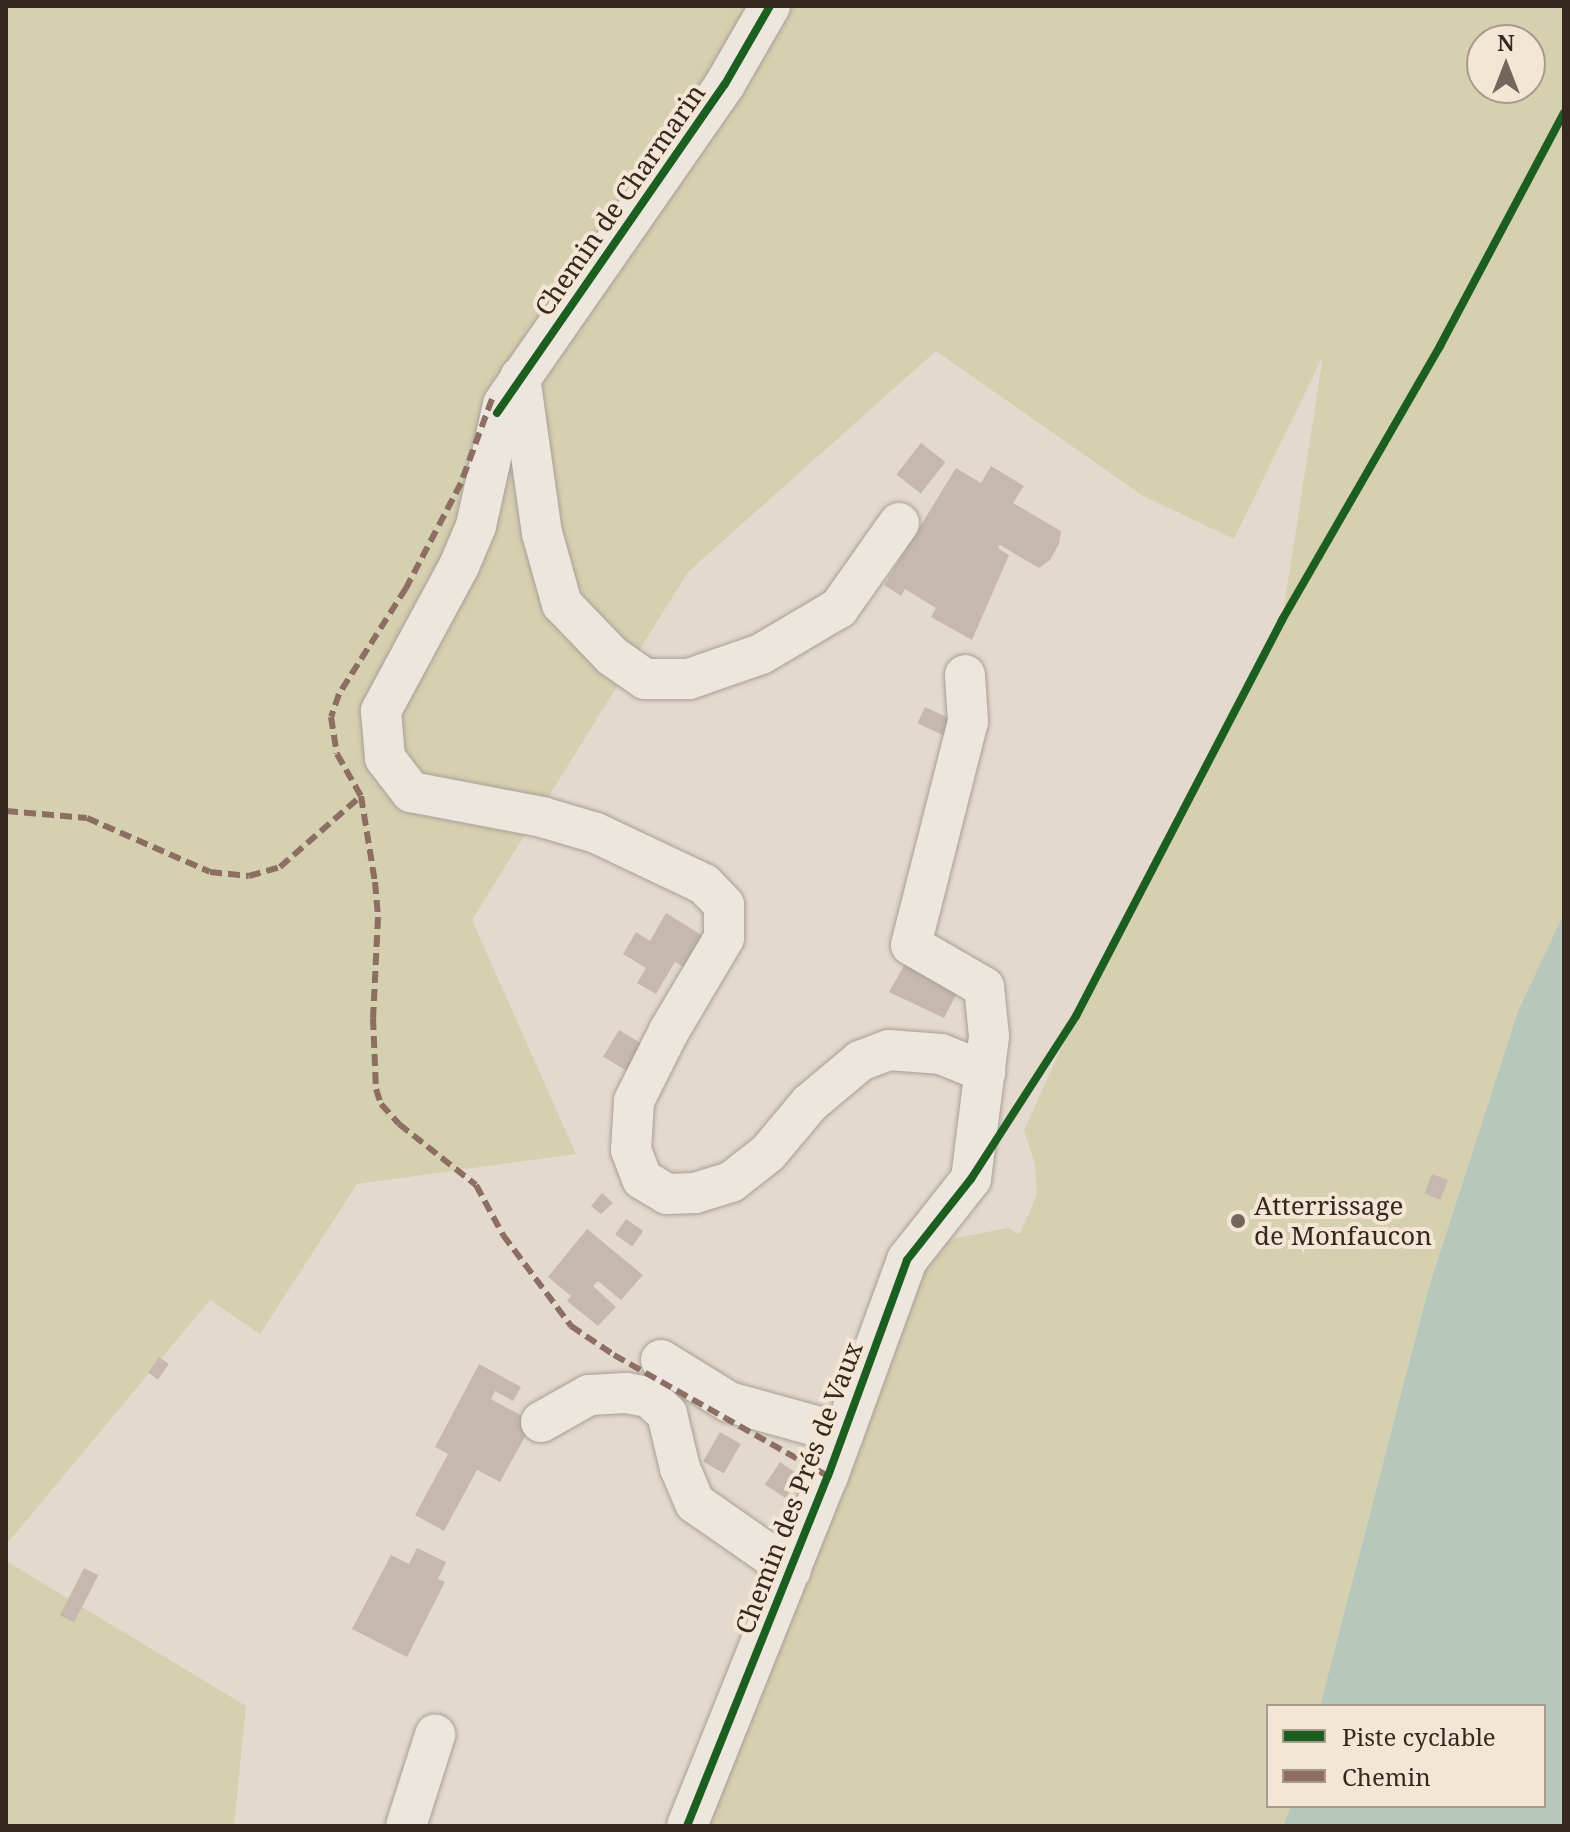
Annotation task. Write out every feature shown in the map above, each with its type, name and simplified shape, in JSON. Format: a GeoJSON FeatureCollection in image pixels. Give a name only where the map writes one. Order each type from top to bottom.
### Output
{"type":"FeatureCollection","features":[{"type":"Feature","properties":{"kind":"street","name":"Chemin de Charmarin"},"geometry":{"type":"LineString","coordinates":[[507,398],[725,84],[770,6]]}},
{"type":"Feature","properties":{"kind":"street"},"geometry":{"type":"LineString","coordinates":[[507,398],[562,604],[612,656],[645,679],[689,679],[761,654],[839,608],[899,523]]}},
{"type":"Feature","properties":{"kind":"street"},"geometry":{"type":"LineString","coordinates":[[507,398],[476,526],[459,566],[381,711],[385,758],[411,792],[542,817],[596,833],[704,884],[724,905],[724,938],[669,1031],[634,1101],[631,1150],[642,1179],[667,1194],[695,1193],[731,1182],[768,1153],[810,1103],[860,1061],[889,1050],[941,1054],[985,1072],[989,1036],[984,987],[911,945],[968,722],[965,675]]}},
{"type":"Feature","properties":{"kind":"street","name":"Chemin des Prés de Vaux"},"geometry":{"type":"LineString","coordinates":[[687,1826],[844,1434],[907,1260],[971,1179],[985,1072]]}},
{"type":"Feature","properties":{"kind":"street"},"geometry":{"type":"LineString","coordinates":[[661,1360],[729,1402],[844,1434]]}},
{"type":"Feature","properties":{"kind":"street"},"geometry":{"type":"LineString","coordinates":[[541,1422],[589,1395],[626,1393],[649,1397],[667,1414],[680,1468],[695,1503],[791,1570]]}},
{"type":"Feature","properties":{"kind":"street"},"geometry":{"type":"LineString","coordinates":[[406,1826],[435,1735]]}},
{"type":"Feature","properties":{"kind":"shaded area"},"geometry":{"type":"Polygon","coordinates":[[[6,6],[1564,6],[1564,913],[1518,1011],[1428,1290],[1321,1704],[1266,1704],[1266,1808],[1290,1808],[1283,1826],[685,1826],[907,1260],[940,1241],[1008,1228],[1019,1234],[1029,1214],[1037,1193],[1035,1164],[1024,1130],[1076,1016],[1282,620],[1323,356],[1234,539],[1143,496],[936,351],[688,572],[472,920],[576,1154],[357,1184],[260,1334],[210,1300],[6,1545],[6,6]]]}},
{"type":"Feature","properties":{"kind":"shaded area"},"geometry":{"type":"Polygon","coordinates":[[[1564,913],[1564,1826],[1283,1826],[1290,1808],[1546,1808],[1546,1704],[1321,1704],[1428,1290],[1518,1011],[1564,913]]]}},
{"type":"Feature","properties":{"kind":"shaded area"},"geometry":{"type":"Polygon","coordinates":[[[6,1561],[246,1706],[234,1826],[6,1826],[6,1561]]]}},
{"type":"Feature","properties":{"kind":"building"},"geometry":{"type":"Polygon","coordinates":[[[921,443],[945,462],[921,494],[896,475],[921,443]]]}},
{"type":"Feature","properties":{"kind":"building"},"geometry":{"type":"Polygon","coordinates":[[[991,466],[1024,486],[1013,503],[1061,531],[1059,544],[1050,560],[1039,568],[1000,545],[998,548],[1009,555],[972,640],[931,617],[936,608],[905,589],[901,596],[884,585],[956,468],[981,483],[991,466]]]}},
{"type":"Feature","properties":{"kind":"building"},"geometry":{"type":"Polygon","coordinates":[[[925,707],[955,721],[947,737],[917,723],[925,707]]]}},
{"type":"Feature","properties":{"kind":"building"},"geometry":{"type":"Polygon","coordinates":[[[666,913],[703,936],[684,967],[675,962],[656,994],[637,983],[646,968],[623,954],[636,932],[650,941],[666,913]]]}},
{"type":"Feature","properties":{"kind":"building"},"geometry":{"type":"Polygon","coordinates":[[[910,955],[959,989],[944,1018],[889,992],[910,955]]]}},
{"type":"Feature","properties":{"kind":"building"},"geometry":{"type":"Polygon","coordinates":[[[619,1030],[646,1046],[630,1073],[603,1057],[619,1030]]]}},
{"type":"Feature","properties":{"kind":"building"},"geometry":{"type":"Polygon","coordinates":[[[1432,1174],[1448,1180],[1440,1200],[1424,1194],[1432,1174]]]}},
{"type":"Feature","properties":{"kind":"building"},"geometry":{"type":"Polygon","coordinates":[[[602,1193],[613,1203],[601,1214],[591,1206],[602,1193]]]}},
{"type":"Feature","properties":{"kind":"building"},"geometry":{"type":"Polygon","coordinates":[[[626,1219],[643,1231],[632,1247],[615,1235],[626,1219]]]}},
{"type":"Feature","properties":{"kind":"building"},"geometry":{"type":"Polygon","coordinates":[[[587,1229],[643,1275],[621,1300],[598,1281],[593,1286],[616,1307],[598,1326],[567,1301],[571,1296],[548,1277],[587,1229]]]}},
{"type":"Feature","properties":{"kind":"building"},"geometry":{"type":"Polygon","coordinates":[[[159,1357],[169,1364],[158,1379],[148,1373],[159,1357]]]}},
{"type":"Feature","properties":{"kind":"building"},"geometry":{"type":"Polygon","coordinates":[[[479,1364],[521,1387],[513,1401],[495,1391],[491,1399],[533,1422],[500,1482],[477,1470],[444,1531],[415,1515],[448,1454],[435,1447],[479,1364]]]}},
{"type":"Feature","properties":{"kind":"building"},"geometry":{"type":"Polygon","coordinates":[[[720,1432],[741,1444],[724,1473],[703,1461],[720,1432]]]}},
{"type":"Feature","properties":{"kind":"building"},"geometry":{"type":"Polygon","coordinates":[[[780,1462],[801,1476],[786,1498],[765,1484],[780,1462]]]}},
{"type":"Feature","properties":{"kind":"building"},"geometry":{"type":"Polygon","coordinates":[[[417,1548],[446,1562],[438,1579],[445,1582],[407,1657],[352,1629],[391,1555],[409,1564],[417,1548]]]}},
{"type":"Feature","properties":{"kind":"building"},"geometry":{"type":"Polygon","coordinates":[[[84,1568],[98,1575],[74,1622],[60,1615],[84,1568]]]}},
{"type":"Feature","properties":{"kind":"marked path"},"geometry":{"type":"LineString","coordinates":[[492,399],[461,483],[406,588],[339,694],[331,717],[337,754],[361,796],[375,882],[378,917],[373,1018],[376,1089],[381,1104],[399,1124],[476,1185],[503,1235],[571,1326],[614,1355],[828,1476]]}},
{"type":"Feature","properties":{"kind":"marked path"},"geometry":{"type":"LineString","coordinates":[[6,811],[87,818],[210,872],[249,876],[280,867],[361,796]]}},
{"type":"Feature","properties":{"kind":"cycle path"},"geometry":{"type":"LineString","coordinates":[[497,413],[725,84],[770,6]]}},
{"type":"Feature","properties":{"kind":"cycle path"},"geometry":{"type":"LineString","coordinates":[[687,1826],[828,1476],[907,1260],[971,1179],[1076,1016],[1282,620],[1440,346],[1564,113]]}},
{"type":"Feature","properties":{"kind":"place","name":"Atterrissage de Monfaucon"},"geometry":{"type":"Point","coordinates":[1238,1221]}}]}
